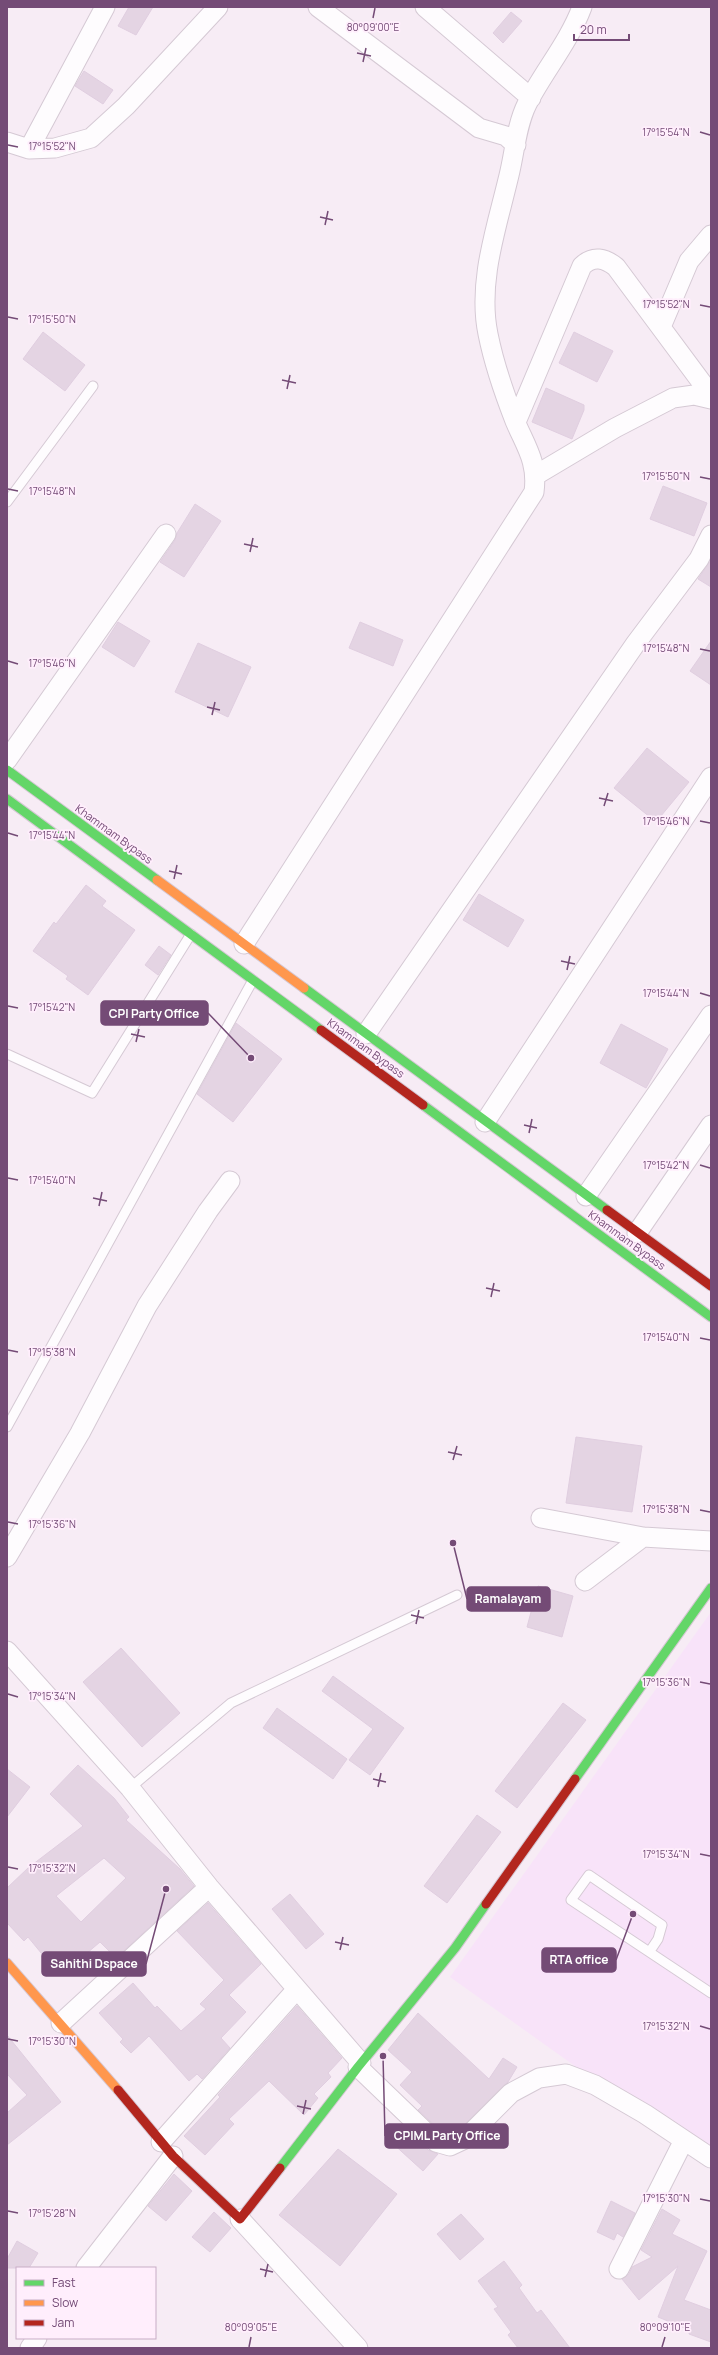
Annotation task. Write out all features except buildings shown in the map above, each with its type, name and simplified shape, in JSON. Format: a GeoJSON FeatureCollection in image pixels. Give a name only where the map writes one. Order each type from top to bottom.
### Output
{"type":"FeatureCollection","features":[{"type":"Feature","properties":{"kind":"main road","name":"Khammam Bypass"},"geometry":{"type":"LineString","coordinates":[[7,770],[244,944],[351,1035],[711,1317]]}},
{"type":"Feature","properties":{"kind":"main road","name":"Khammam Bypass"},"geometry":{"type":"LineString","coordinates":[[9,806],[191,934],[253,980],[351,1035],[486,1122],[711,1286]]}},
{"type":"Feature","properties":{"kind":"main road"},"geometry":{"type":"LineString","coordinates":[[7,1963],[61,2023],[167,2149],[240,2219],[360,2065],[455,1948],[711,1588]]}},
{"type":"Feature","properties":{"kind":"street"},"geometry":{"type":"LineString","coordinates":[[29,149],[105,7]]}},
{"type":"Feature","properties":{"kind":"street"},"geometry":{"type":"LineString","coordinates":[[7,142],[29,149],[55,148],[91,138],[126,106],[218,7]]}},
{"type":"Feature","properties":{"kind":"street"},"geometry":{"type":"LineString","coordinates":[[318,7],[479,128],[506,136],[516,145]]}},
{"type":"Feature","properties":{"kind":"street"},"geometry":{"type":"LineString","coordinates":[[425,7],[531,98]]}},
{"type":"Feature","properties":{"kind":"street"},"geometry":{"type":"LineString","coordinates":[[244,944],[534,492],[536,475],[533,458],[516,422],[505,392],[488,334],[484,303],[496,223],[520,124],[531,98],[576,24],[582,7]]}},
{"type":"Feature","properties":{"kind":"street"},"geometry":{"type":"LineString","coordinates":[[661,327],[689,261],[711,235]]}},
{"type":"Feature","properties":{"kind":"street"},"geometry":{"type":"LineString","coordinates":[[516,422],[582,266],[588,260],[598,258],[610,261],[616,267],[711,395]]}},
{"type":"Feature","properties":{"kind":"street"},"geometry":{"type":"LineString","coordinates":[[536,475],[615,428],[673,398],[694,395],[711,399]]}},
{"type":"Feature","properties":{"kind":"street"},"geometry":{"type":"LineString","coordinates":[[7,760],[166,534]]}},
{"type":"Feature","properties":{"kind":"street"},"geometry":{"type":"LineString","coordinates":[[351,1035],[636,642],[699,559],[711,535]]}},
{"type":"Feature","properties":{"kind":"street"},"geometry":{"type":"LineString","coordinates":[[486,1122],[711,777]]}},
{"type":"Feature","properties":{"kind":"street"},"geometry":{"type":"LineString","coordinates":[[9,806],[26,784]]}},
{"type":"Feature","properties":{"kind":"street"},"geometry":{"type":"LineString","coordinates":[[586,1196],[711,1015]]}},
{"type":"Feature","properties":{"kind":"street"},"geometry":{"type":"LineString","coordinates":[[637,1233],[711,1125]]}},
{"type":"Feature","properties":{"kind":"street"},"geometry":{"type":"LineString","coordinates":[[7,1558],[80,1433],[147,1306],[208,1211],[230,1181]]}},
{"type":"Feature","properties":{"kind":"street"},"geometry":{"type":"LineString","coordinates":[[541,1518],[643,1537],[711,1541]]}},
{"type":"Feature","properties":{"kind":"street"},"geometry":{"type":"LineString","coordinates":[[585,1581],[643,1537]]}},
{"type":"Feature","properties":{"kind":"street"},"geometry":{"type":"LineString","coordinates":[[7,1651],[130,1788],[209,1887],[360,2065],[436,2142],[450,2146],[464,2139],[511,2093],[539,2078],[566,2074],[594,2085],[645,2114],[711,2158]]}},
{"type":"Feature","properties":{"kind":"street"},"geometry":{"type":"LineString","coordinates":[[61,2023],[209,1887]]}},
{"type":"Feature","properties":{"kind":"street"},"geometry":{"type":"LineString","coordinates":[[87,2267],[167,2149],[297,1989]]}},
{"type":"Feature","properties":{"kind":"street"},"geometry":{"type":"LineString","coordinates":[[619,2269],[684,2140]]}},
{"type":"Feature","properties":{"kind":"street"},"geometry":{"type":"LineString","coordinates":[[240,2219],[358,2348]]}},
{"type":"Feature","properties":{"kind":"street"},"geometry":{"type":"LineString","coordinates":[[30,2348],[36,2339]]}},
{"type":"Feature","properties":{"kind":"lane"},"geometry":{"type":"LineString","coordinates":[[7,502],[93,386]]}},
{"type":"Feature","properties":{"kind":"lane"},"geometry":{"type":"LineString","coordinates":[[7,1054],[92,1093],[191,934]]}},
{"type":"Feature","properties":{"kind":"lane"},"geometry":{"type":"LineString","coordinates":[[7,1427],[253,980]]}},
{"type":"Feature","properties":{"kind":"lane"},"geometry":{"type":"LineString","coordinates":[[130,1788],[231,1703],[457,1594]]}},
{"type":"Feature","properties":{"kind":"lane"},"geometry":{"type":"LineString","coordinates":[[650,1951],[658,1939],[662,1925],[589,1875],[571,1900],[650,1951],[711,1993]]}},
{"type":"Feature","properties":{"kind":"shaded area"},"geometry":{"type":"Polygon","coordinates":[[[711,1612],[711,2163],[450,1977],[711,1612]]]}},
{"type":"Feature","properties":{"kind":"traffic: fast"},"geometry":{"type":"LineString","coordinates":[[7,770],[157,880]]}},
{"type":"Feature","properties":{"kind":"traffic: fast"},"geometry":{"type":"LineString","coordinates":[[7,799],[321,1030]]}},
{"type":"Feature","properties":{"kind":"traffic: fast"},"geometry":{"type":"LineString","coordinates":[[304,988],[607,1210]]}},
{"type":"Feature","properties":{"kind":"traffic: fast"},"geometry":{"type":"LineString","coordinates":[[423,1105],[711,1317]]}},
{"type":"Feature","properties":{"kind":"traffic: fast"},"geometry":{"type":"LineString","coordinates":[[575,1779],[711,1588]]}},
{"type":"Feature","properties":{"kind":"traffic: fast"},"geometry":{"type":"LineString","coordinates":[[280,2168],[358,2067],[455,1948],[486,1904]]}},
{"type":"Feature","properties":{"kind":"traffic: slow"},"geometry":{"type":"LineString","coordinates":[[157,880],[304,988]]}},
{"type":"Feature","properties":{"kind":"traffic: slow"},"geometry":{"type":"LineString","coordinates":[[7,1963],[118,2090]]}},
{"type":"Feature","properties":{"kind":"traffic: jam"},"geometry":{"type":"LineString","coordinates":[[321,1030],[423,1105]]}},
{"type":"Feature","properties":{"kind":"traffic: jam"},"geometry":{"type":"LineString","coordinates":[[607,1210],[711,1286]]}},
{"type":"Feature","properties":{"kind":"traffic: jam"},"geometry":{"type":"LineString","coordinates":[[486,1904],[575,1779]]}},
{"type":"Feature","properties":{"kind":"traffic: jam"},"geometry":{"type":"LineString","coordinates":[[118,2090],[173,2156],[240,2219],[280,2168]]}},
{"type":"Feature","properties":{"kind":"place","name":"CPI Party Office"},"geometry":{"type":"Point","coordinates":[251,1058]}},
{"type":"Feature","properties":{"kind":"place","name":"Ramalayam"},"geometry":{"type":"Point","coordinates":[453,1543]}},
{"type":"Feature","properties":{"kind":"place","name":"Sahithi Dspace"},"geometry":{"type":"Point","coordinates":[166,1889]}},
{"type":"Feature","properties":{"kind":"place","name":"RTA office"},"geometry":{"type":"Point","coordinates":[633,1914]}},
{"type":"Feature","properties":{"kind":"place","name":"CPIML Party Office"},"geometry":{"type":"Point","coordinates":[383,2056]}}]}
